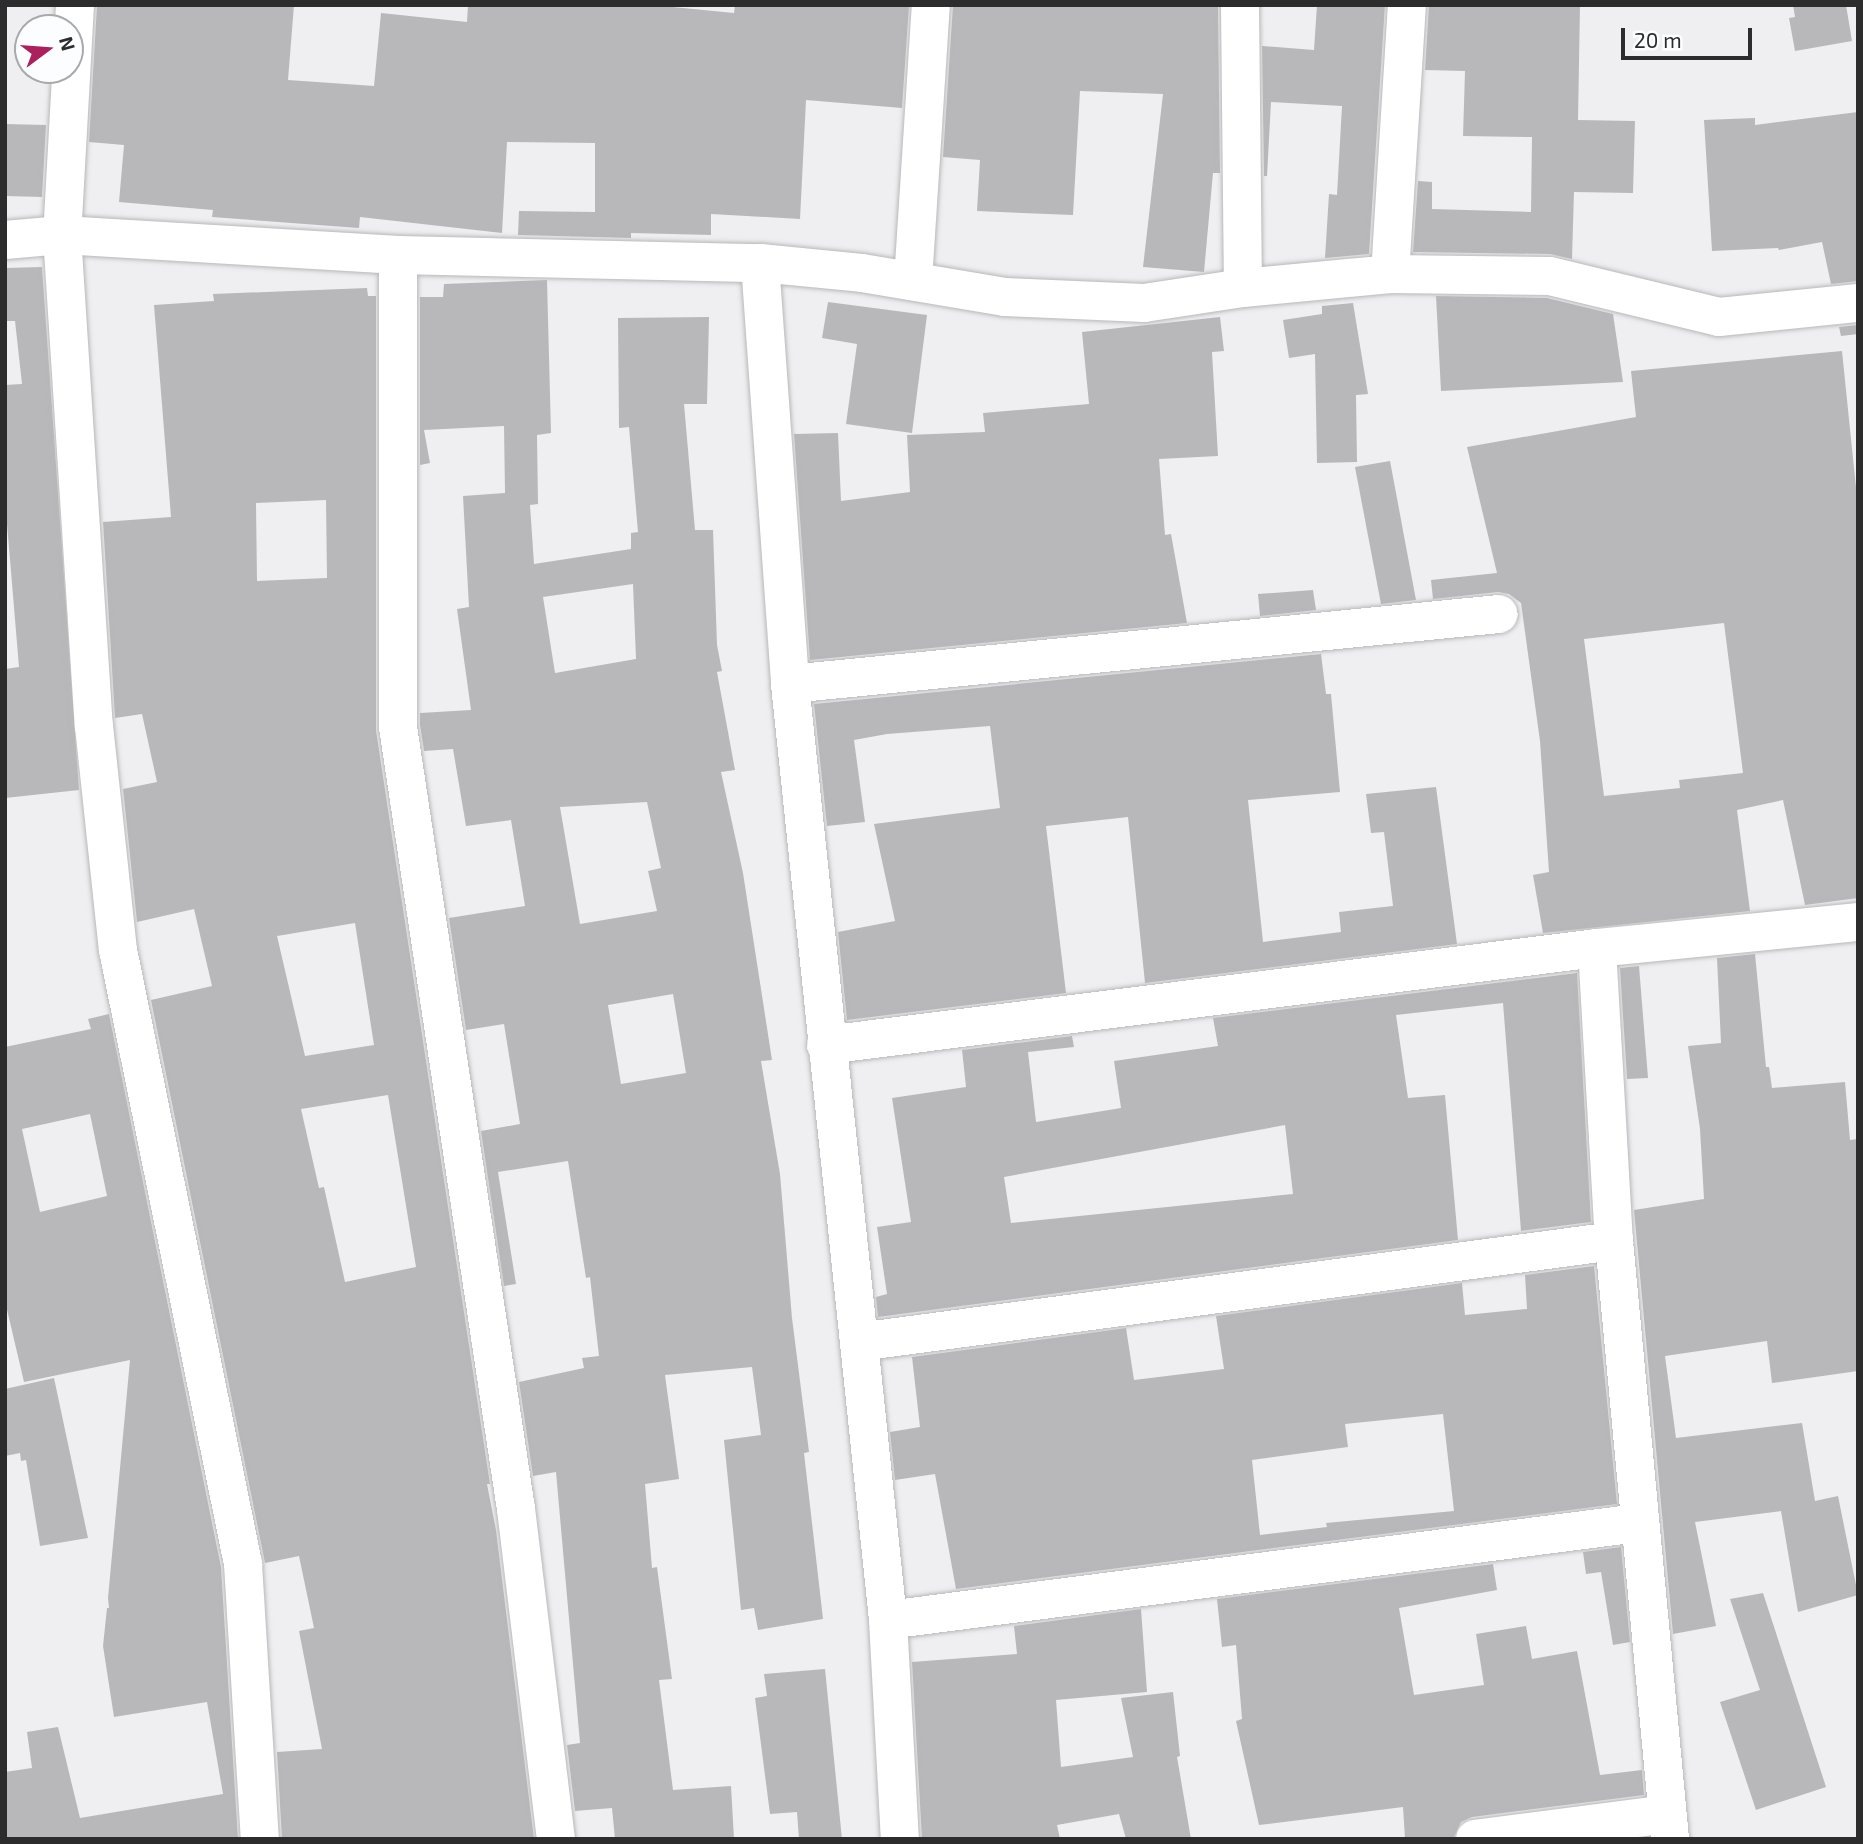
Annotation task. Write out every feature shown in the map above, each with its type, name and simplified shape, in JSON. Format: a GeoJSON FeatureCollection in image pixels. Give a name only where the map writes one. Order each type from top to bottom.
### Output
{"type":"FeatureCollection","features":[{"type":"Feature","properties":{"kind":"street"},"geometry":{"type":"LineString","coordinates":[[75,5],[62,235],[94,726],[118,950],[243,1564],[260,1839]]}},
{"type":"Feature","properties":{"kind":"street"},"geometry":{"type":"LineString","coordinates":[[913,281],[931,5]]}},
{"type":"Feature","properties":{"kind":"street"},"geometry":{"type":"LineString","coordinates":[[1240,5],[1243,288]]}},
{"type":"Feature","properties":{"kind":"street"},"geometry":{"type":"LineString","coordinates":[[1390,274],[1407,5]]}},
{"type":"Feature","properties":{"kind":"street"},"geometry":{"type":"LineString","coordinates":[[5,240],[62,235],[398,255],[760,263],[862,273],[1005,297],[1144,303],[1243,288],[1390,274],[1550,276],[1719,317],[1858,303]]}},
{"type":"Feature","properties":{"kind":"street"},"geometry":{"type":"LineString","coordinates":[[398,255],[398,727],[516,1509],[556,1839]]}},
{"type":"Feature","properties":{"kind":"street"},"geometry":{"type":"LineString","coordinates":[[760,263],[790,684],[888,1620],[900,1839]]}},
{"type":"Feature","properties":{"kind":"street"},"geometry":{"type":"LineString","coordinates":[[790,684],[1499,614]]}},
{"type":"Feature","properties":{"kind":"street"},"geometry":{"type":"LineString","coordinates":[[826,1045],[1597,948],[1858,922]]}},
{"type":"Feature","properties":{"kind":"street"},"geometry":{"type":"LineString","coordinates":[[1475,1839],[1669,1826],[1638,1524],[1614,1241],[1597,948]]}},
{"type":"Feature","properties":{"kind":"street"},"geometry":{"type":"LineString","coordinates":[[859,1342],[1614,1241]]}},
{"type":"Feature","properties":{"kind":"street"},"geometry":{"type":"LineString","coordinates":[[888,1620],[1638,1524]]}},
{"type":"Feature","properties":{"kind":"building"},"geometry":{"type":"Polygon","coordinates":[[[97,5],[294,5],[288,80],[374,86],[381,13],[467,22],[468,5],[652,5],[734,13],[735,5],[909,6],[902,108],[806,100],[800,219],[711,214],[711,235],[631,233],[631,238],[518,235],[519,211],[595,212],[595,143],[507,142],[502,233],[360,217],[359,228],[212,217],[213,210],[119,202],[124,145],[89,142],[97,5]]]}},
{"type":"Feature","properties":{"kind":"building"},"geometry":{"type":"Polygon","coordinates":[[[953,5],[1218,5],[1220,173],[1213,173],[1204,272],[1143,267],[1163,94],[1080,91],[1073,215],[977,211],[980,160],[943,157],[953,5]]]}},
{"type":"Feature","properties":{"kind":"building"},"geometry":{"type":"Polygon","coordinates":[[[1317,5],[1385,5],[1369,254],[1325,258],[1329,194],[1337,195],[1342,106],[1271,102],[1267,176],[1264,176],[1262,46],[1314,50],[1317,5]]]}},
{"type":"Feature","properties":{"kind":"building"},"geometry":{"type":"Polygon","coordinates":[[[1429,5],[1580,5],[1578,120],[1635,121],[1633,193],[1574,192],[1572,259],[1550,254],[1413,252],[1418,181],[1432,182],[1432,209],[1531,212],[1532,137],[1463,136],[1465,71],[1425,70],[1429,5]]]}},
{"type":"Feature","properties":{"kind":"building"},"geometry":{"type":"Polygon","coordinates":[[[1793,5],[1846,5],[1852,41],[1795,51],[1789,18],[1795,17],[1793,5]]]}},
{"type":"Feature","properties":{"kind":"building"},"geometry":{"type":"Polygon","coordinates":[[[1858,112],[1858,281],[1831,284],[1822,242],[1779,250],[1712,251],[1704,120],[1755,118],[1755,125],[1858,112]]]}},
{"type":"Feature","properties":{"kind":"building"},"geometry":{"type":"Polygon","coordinates":[[[5,124],[46,125],[42,197],[5,196],[5,124]]]}},
{"type":"Feature","properties":{"kind":"building"},"geometry":{"type":"Polygon","coordinates":[[[42,267],[79,790],[5,798],[5,669],[19,667],[5,500],[5,385],[22,384],[15,321],[5,321],[5,268],[42,267]]]}},
{"type":"Feature","properties":{"kind":"building"},"geometry":{"type":"Polygon","coordinates":[[[547,280],[551,433],[537,435],[538,504],[530,505],[534,564],[631,549],[631,533],[638,532],[629,427],[619,428],[618,318],[709,317],[707,404],[684,404],[695,530],[713,530],[717,645],[722,671],[717,672],[735,770],[721,772],[743,873],[772,1060],[761,1061],[780,1174],[792,1318],[809,1452],[804,1453],[823,1619],[758,1630],[754,1608],[741,1610],[724,1440],[761,1435],[752,1367],[665,1375],[679,1479],[645,1484],[652,1568],[657,1567],[672,1679],[659,1680],[673,1790],[731,1786],[734,1839],[615,1839],[612,1808],[575,1811],[567,1745],[580,1743],[556,1472],[533,1476],[519,1382],[584,1368],[582,1358],[599,1356],[590,1277],[586,1278],[568,1161],[498,1172],[516,1284],[504,1286],[481,1131],[520,1124],[504,1024],[466,1030],[449,918],[525,906],[511,820],[466,826],[453,749],[424,751],[420,725],[420,713],[471,710],[457,609],[469,607],[463,496],[505,493],[504,426],[424,430],[430,463],[420,465],[420,297],[443,297],[444,284],[547,280]],[[633,584],[543,597],[555,673],[636,659],[633,584]],[[647,802],[560,807],[580,924],[657,911],[648,871],[661,868],[647,802]],[[673,994],[608,1005],[621,1084],[686,1073],[673,994]]]}},
{"type":"Feature","properties":{"kind":"building"},"geometry":{"type":"Polygon","coordinates":[[[367,288],[368,296],[376,296],[376,730],[490,1484],[487,1484],[496,1530],[534,1839],[282,1839],[277,1752],[322,1749],[299,1631],[314,1628],[299,1556],[265,1563],[151,1000],[212,986],[194,909],[137,922],[123,789],[157,782],[142,714],[115,718],[103,522],[171,517],[154,305],[214,301],[213,294],[367,288]],[[326,500],[256,503],[257,581],[327,578],[326,500]],[[355,923],[277,936],[305,1056],[374,1045],[355,923]],[[388,1095],[301,1109],[319,1188],[324,1187],[345,1282],[416,1267],[388,1095]]]}},
{"type":"Feature","properties":{"kind":"building"},"geometry":{"type":"Polygon","coordinates":[[[1436,296],[1547,298],[1613,314],[1623,382],[1441,391],[1436,296]]]}},
{"type":"Feature","properties":{"kind":"building"},"geometry":{"type":"Polygon","coordinates":[[[828,302],[927,315],[912,433],[846,424],[857,344],[822,338],[828,302]]]}},
{"type":"Feature","properties":{"kind":"building"},"geometry":{"type":"Polygon","coordinates":[[[1353,303],[1368,394],[1356,395],[1357,462],[1317,463],[1315,354],[1289,358],[1283,320],[1322,314],[1322,306],[1353,303]]]}},
{"type":"Feature","properties":{"kind":"building"},"geometry":{"type":"Polygon","coordinates":[[[1220,317],[1224,351],[1212,352],[1218,456],[1159,459],[1165,535],[1171,534],[1187,623],[810,660],[794,434],[838,433],[841,501],[910,492],[907,435],[985,432],[983,413],[1089,404],[1082,332],[1220,317]]]}},
{"type":"Feature","properties":{"kind":"building"},"geometry":{"type":"Polygon","coordinates":[[[1858,325],[1858,334],[1841,336],[1839,327],[1858,325]]]}},
{"type":"Feature","properties":{"kind":"building"},"geometry":{"type":"Polygon","coordinates":[[[1842,351],[1858,507],[1858,898],[1805,905],[1783,800],[1737,810],[1750,911],[1543,933],[1533,875],[1549,872],[1540,741],[1521,603],[1509,594],[1498,592],[1433,599],[1431,580],[1497,573],[1467,447],[1636,417],[1631,371],[1842,351]],[[1724,623],[1584,639],[1604,796],[1680,788],[1679,780],[1743,773],[1724,623]]]}},
{"type":"Feature","properties":{"kind":"building"},"geometry":{"type":"Polygon","coordinates":[[[1390,461],[1416,600],[1381,604],[1355,467],[1390,461]]]}},
{"type":"Feature","properties":{"kind":"building"},"geometry":{"type":"Polygon","coordinates":[[[1313,590],[1316,610],[1260,616],[1258,594],[1313,590]]]}},
{"type":"Feature","properties":{"kind":"building"},"geometry":{"type":"Polygon","coordinates":[[[1321,654],[1326,694],[1331,694],[1340,792],[1248,800],[1263,942],[1341,932],[1339,912],[1393,906],[1384,832],[1371,833],[1366,794],[1436,787],[1457,944],[1145,983],[1128,817],[1046,826],[1066,993],[847,1020],[838,932],[895,921],[874,824],[1000,808],[990,726],[887,734],[854,740],[865,822],[827,826],[814,704],[1321,654]]]}},
{"type":"Feature","properties":{"kind":"building"},"geometry":{"type":"Polygon","coordinates":[[[1755,954],[1766,1067],[1769,1067],[1772,1088],[1845,1082],[1850,1140],[1858,1139],[1858,1371],[1772,1383],[1767,1341],[1665,1356],[1676,1438],[1802,1423],[1815,1501],[1838,1496],[1858,1595],[1798,1612],[1781,1511],[1695,1522],[1716,1626],[1673,1634],[1634,1210],[1704,1199],[1700,1129],[1688,1046],[1721,1043],[1717,958],[1755,954]]]}},
{"type":"Feature","properties":{"kind":"building"},"geometry":{"type":"Polygon","coordinates":[[[1639,966],[1648,1078],[1627,1079],[1620,968],[1639,966]]]}},
{"type":"Feature","properties":{"kind":"building"},"geometry":{"type":"Polygon","coordinates":[[[1577,973],[1591,1222],[1521,1231],[1503,1003],[1396,1015],[1408,1098],[1445,1095],[1458,1240],[878,1317],[876,1297],[887,1294],[877,1227],[911,1222],[892,1098],[966,1087],[962,1050],[1072,1036],[1074,1047],[1028,1052],[1036,1122],[1121,1108],[1114,1061],[1218,1046],[1213,1018],[1577,973]],[[1285,1125],[1004,1177],[1011,1223],[1293,1194],[1285,1125]]]}},
{"type":"Feature","properties":{"kind":"building"},"geometry":{"type":"Polygon","coordinates":[[[109,1014],[221,1567],[238,1839],[5,1839],[5,1772],[32,1768],[27,1732],[58,1727],[80,1818],[223,1794],[207,1702],[114,1717],[103,1646],[109,1608],[130,1360],[24,1382],[5,1301],[5,1047],[91,1029],[88,1019],[109,1014]],[[90,1114],[22,1129],[40,1212],[107,1196],[90,1114]]]}},
{"type":"Feature","properties":{"kind":"building"},"geometry":{"type":"Polygon","coordinates":[[[1594,1266],[1617,1504],[956,1589],[935,1474],[895,1480],[890,1432],[920,1427],[912,1357],[1126,1328],[1134,1380],[1224,1369],[1216,1316],[1462,1283],[1465,1315],[1527,1309],[1525,1275],[1594,1266]],[[1443,1414],[1345,1424],[1348,1447],[1252,1460],[1260,1535],[1327,1527],[1326,1523],[1454,1511],[1443,1414]]]}},
{"type":"Feature","properties":{"kind":"building"},"geometry":{"type":"Polygon","coordinates":[[[54,1378],[88,1538],[40,1546],[26,1460],[21,1461],[20,1453],[5,1456],[5,1389],[54,1378]]]}},
{"type":"Feature","properties":{"kind":"building"},"geometry":{"type":"Polygon","coordinates":[[[1621,1547],[1630,1642],[1613,1645],[1601,1572],[1586,1574],[1583,1552],[1621,1547]]]}},
{"type":"Feature","properties":{"kind":"building"},"geometry":{"type":"Polygon","coordinates":[[[1493,1564],[1497,1590],[1399,1608],[1414,1695],[1484,1685],[1476,1634],[1526,1626],[1532,1659],[1577,1651],[1600,1775],[1642,1770],[1644,1795],[1472,1817],[1461,1822],[1454,1837],[1405,1839],[1403,1807],[1259,1825],[1236,1721],[1242,1719],[1236,1645],[1222,1647],[1217,1599],[1493,1564]]]}},
{"type":"Feature","properties":{"kind":"building"},"geometry":{"type":"Polygon","coordinates":[[[1763,1593],[1826,1787],[1756,1810],[1720,1702],[1760,1690],[1730,1599],[1763,1593]]]}},
{"type":"Feature","properties":{"kind":"building"},"geometry":{"type":"Polygon","coordinates":[[[1141,1609],[1147,1692],[1056,1700],[1061,1767],[1133,1757],[1121,1698],[1173,1692],[1180,1756],[1177,1757],[1191,1839],[1126,1839],[1119,1814],[1057,1825],[1060,1839],[922,1839],[912,1662],[1017,1654],[1014,1626],[1141,1609]]]}},
{"type":"Feature","properties":{"kind":"building"},"geometry":{"type":"Polygon","coordinates":[[[825,1669],[842,1839],[799,1839],[797,1812],[770,1814],[755,1698],[767,1696],[764,1674],[825,1669]]]}}]}
